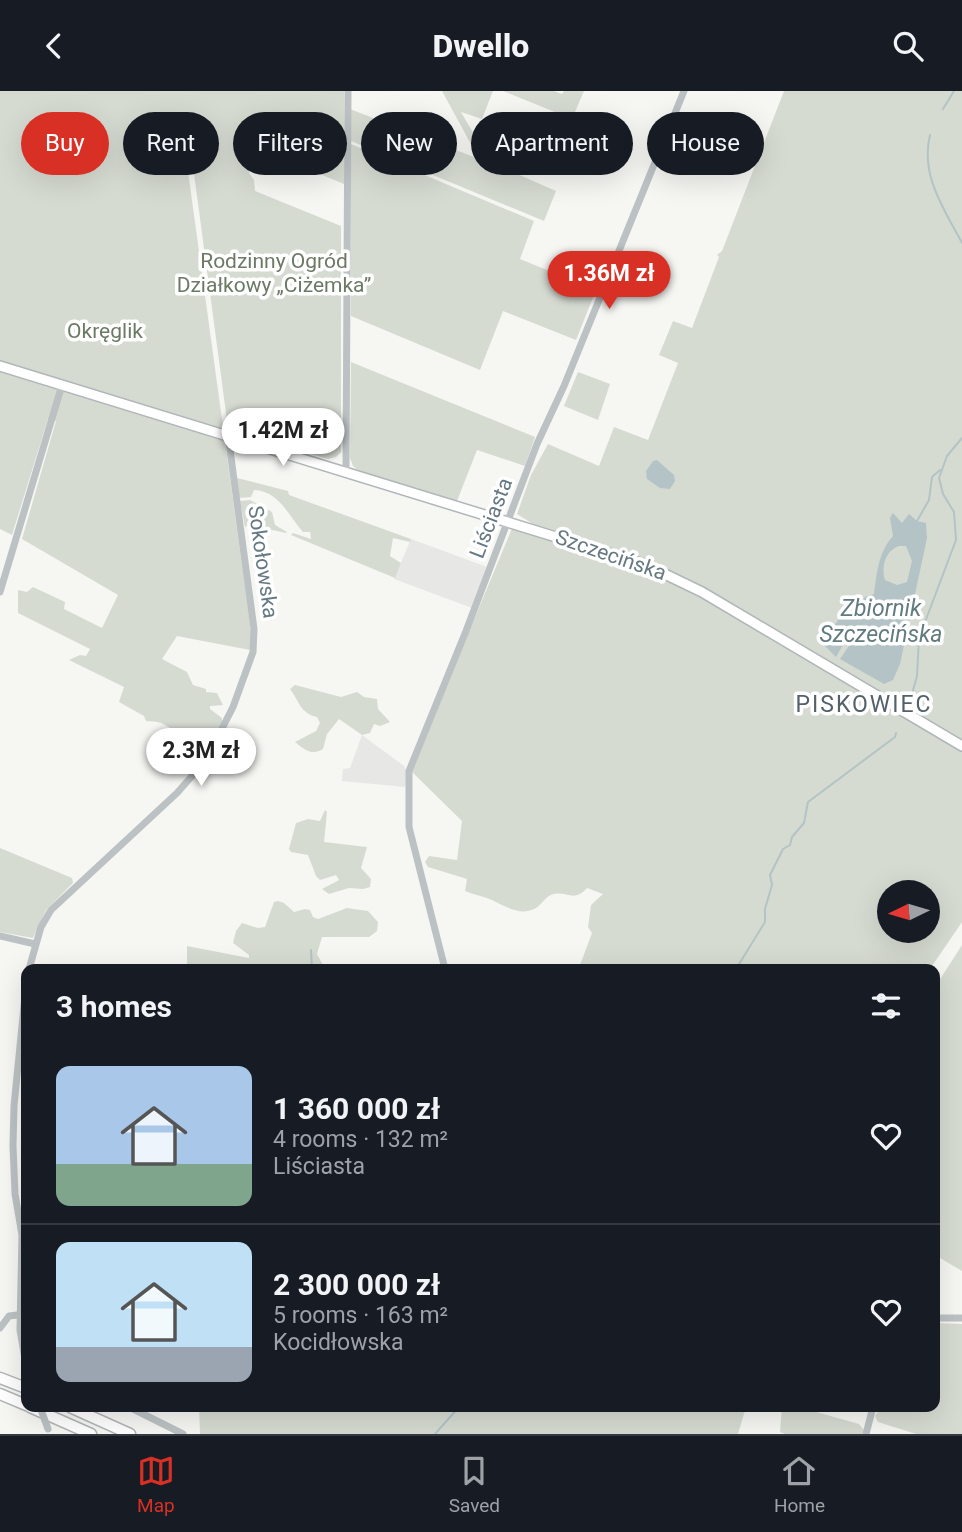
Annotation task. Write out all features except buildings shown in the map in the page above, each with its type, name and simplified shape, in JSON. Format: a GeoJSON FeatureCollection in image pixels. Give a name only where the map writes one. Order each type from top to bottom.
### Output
{"type":"FeatureCollection","features":[{"type":"Feature","properties":{"kind":"highway"},"geometry":{"type":"LineString","coordinates":[[0,1378],[21,1386]]}},
{"type":"Feature","properties":{"kind":"highway"},"geometry":{"type":"LineString","coordinates":[[0,1394],[21,1403]]}},
{"type":"Feature","properties":{"kind":"highway"},"geometry":{"type":"LineString","coordinates":[[42,1412],[91,1434]]}},
{"type":"Feature","properties":{"kind":"highway"},"geometry":{"type":"LineString","coordinates":[[81,1412],[130,1434]]}},
{"type":"Feature","properties":{"kind":"main road","name":"Szczecińska"},"geometry":{"type":"LineString","coordinates":[[0,366],[625,557],[663,572],[962,746]]}},
{"type":"Feature","properties":{"kind":"street"},"geometry":{"type":"LineString","coordinates":[[346,471],[348,91]]}},
{"type":"Feature","properties":{"kind":"street","name":"Liściasta"},"geometry":{"type":"LineString","coordinates":[[444,964],[409,827],[408,775],[537,444],[569,374],[684,91]]}},
{"type":"Feature","properties":{"kind":"street"},"geometry":{"type":"LineString","coordinates":[[0,592],[62,384]]}},
{"type":"Feature","properties":{"kind":"street","name":"Sokołowska"},"geometry":{"type":"LineString","coordinates":[[35,944],[51,910],[177,793],[206,761],[225,725],[253,652],[253,605],[228,435]]}},
{"type":"Feature","properties":{"kind":"street"},"geometry":{"type":"LineString","coordinates":[[0,936],[35,944],[30,964]]}},
{"type":"Feature","properties":{"kind":"street"},"geometry":{"type":"LineString","coordinates":[[21,1036],[13,1146],[15,1193],[21,1229]]}},
{"type":"Feature","properties":{"kind":"street"},"geometry":{"type":"LineString","coordinates":[[0,1328],[9,1316],[21,1314]]}},
{"type":"Feature","properties":{"kind":"street"},"geometry":{"type":"LineString","coordinates":[[940,1318],[962,1318]]}},
{"type":"Feature","properties":{"kind":"street"},"geometry":{"type":"LineString","coordinates":[[42,1412],[49,1431]]}},
{"type":"Feature","properties":{"kind":"street"},"geometry":{"type":"LineString","coordinates":[[140,1412],[183,1434]]}},
{"type":"Feature","properties":{"kind":"street"},"geometry":{"type":"LineString","coordinates":[[866,1434],[872,1412]]}},
{"type":"Feature","properties":{"kind":"shaded area"},"geometry":{"type":"Polygon","coordinates":[[[411,539],[487,567],[472,608],[394,579],[411,539]]]}},
{"type":"Feature","properties":{"kind":"shaded area"},"geometry":{"type":"Polygon","coordinates":[[[362,735],[404,766],[407,772],[405,787],[342,781],[343,769],[350,768],[362,735]]]}},
{"type":"Feature","properties":{"kind":"green space","name":"Okręglik"},"geometry":{"type":"Polygon","coordinates":[[[0,91],[344,91],[344,112],[233,112],[233,175],[250,175],[255,191],[341,226],[341,452],[328,459],[228,428],[194,175],[219,175],[219,112],[123,112],[123,175],[189,175],[251,631],[250,650],[177,636],[162,659],[187,672],[193,685],[206,689],[206,692],[217,693],[223,705],[210,706],[210,709],[222,718],[222,726],[212,744],[198,743],[161,723],[146,721],[144,716],[119,702],[124,687],[69,660],[80,655],[86,656],[90,649],[18,613],[18,590],[27,592],[33,587],[65,602],[64,609],[102,628],[118,595],[22,539],[56,421],[48,419],[12,535],[0,529],[0,91]]]}},
{"type":"Feature","properties":{"kind":"green space"},"geometry":{"type":"Polygon","coordinates":[[[442,91],[493,91],[485,112],[471,112],[471,115],[461,112],[471,129],[471,144],[457,119],[457,112],[453,112],[442,91]]]}},
{"type":"Feature","properties":{"kind":"green space"},"geometry":{"type":"Polygon","coordinates":[[[503,91],[554,91],[562,94],[564,91],[584,91],[575,112],[555,112],[503,91]]]}},
{"type":"Feature","properties":{"kind":"green space"},"geometry":{"type":"Polygon","coordinates":[[[784,91],[962,91],[962,922],[933,964],[580,964],[592,933],[588,927],[591,905],[603,894],[587,888],[573,896],[556,894],[549,896],[534,909],[518,911],[465,891],[467,879],[428,867],[425,862],[429,856],[457,860],[462,821],[411,771],[513,526],[604,553],[606,545],[533,524],[517,514],[531,475],[548,444],[599,466],[614,427],[648,440],[678,363],[659,355],[673,321],[692,328],[719,257],[717,255],[722,251],[751,175],[764,175],[764,143],[784,91]]]}},
{"type":"Feature","properties":{"kind":"green space"},"geometry":{"type":"Polygon","coordinates":[[[350,109],[361,113],[361,145],[351,141],[350,109]]]}},
{"type":"Feature","properties":{"kind":"green space"},"geometry":{"type":"Polygon","coordinates":[[[351,144],[361,148],[361,175],[425,175],[534,221],[520,259],[596,290],[576,340],[503,311],[480,370],[351,316],[351,144]]]}},
{"type":"Feature","properties":{"kind":"green space"},"geometry":{"type":"Polygon","coordinates":[[[457,150],[471,156],[471,175],[520,175],[556,191],[544,221],[433,175],[457,175],[457,150]]]}},
{"type":"Feature","properties":{"kind":"green space","name":"Okręglik"},"geometry":{"type":"Polygon","coordinates":[[[322,175],[344,175],[344,184],[322,175]]]}},
{"type":"Feature","properties":{"kind":"green space"},"geometry":{"type":"Polygon","coordinates":[[[351,362],[535,437],[525,466],[477,450],[457,501],[359,471],[350,458],[351,362]]]}},
{"type":"Feature","properties":{"kind":"green space"},"geometry":{"type":"Polygon","coordinates":[[[578,372],[610,384],[598,420],[564,406],[578,372]]]}},
{"type":"Feature","properties":{"kind":"green space"},"geometry":{"type":"Polygon","coordinates":[[[237,478],[288,491],[289,495],[411,539],[410,542],[393,538],[390,556],[401,563],[395,578],[291,535],[293,533],[311,539],[310,532],[303,532],[277,499],[263,491],[254,490],[251,497],[239,498],[237,478]]]}},
{"type":"Feature","properties":{"kind":"green space"},"geometry":{"type":"Polygon","coordinates":[[[250,500],[272,512],[275,525],[287,532],[250,525],[245,527],[240,501],[250,500]]]}},
{"type":"Feature","properties":{"kind":"green space"},"geometry":{"type":"Polygon","coordinates":[[[295,685],[341,697],[357,692],[364,697],[377,699],[378,709],[390,722],[380,726],[374,724],[370,733],[362,735],[339,719],[327,734],[323,749],[308,751],[295,742],[316,731],[320,723],[317,717],[307,713],[301,706],[290,689],[295,685]]]}},
{"type":"Feature","properties":{"kind":"green space"},"geometry":{"type":"Polygon","coordinates":[[[325,810],[324,842],[367,847],[361,868],[371,879],[370,887],[349,888],[329,894],[322,889],[339,880],[336,875],[320,880],[308,855],[291,852],[289,849],[296,823],[308,819],[320,821],[325,810]]]}},
{"type":"Feature","properties":{"kind":"green space"},"geometry":{"type":"Polygon","coordinates":[[[0,848],[72,878],[73,883],[46,910],[33,938],[0,932],[0,848]]]}},
{"type":"Feature","properties":{"kind":"green space"},"geometry":{"type":"Polygon","coordinates":[[[274,902],[284,903],[294,912],[310,910],[313,917],[318,919],[347,908],[368,911],[378,922],[377,931],[369,937],[322,937],[317,954],[322,964],[187,964],[187,946],[249,958],[249,955],[233,943],[236,931],[242,923],[258,928],[265,927],[274,902]]]}},
{"type":"Feature","properties":{"kind":"green space"},"geometry":{"type":"Polygon","coordinates":[[[962,945],[962,1271],[940,1258],[940,979],[962,945]]]}},
{"type":"Feature","properties":{"kind":"green space"},"geometry":{"type":"Polygon","coordinates":[[[940,1323],[962,1324],[962,1434],[916,1434],[878,1422],[875,1416],[878,1412],[940,1412],[940,1323]]]}},
{"type":"Feature","properties":{"kind":"green space"},"geometry":{"type":"Polygon","coordinates":[[[199,1412],[745,1412],[738,1434],[200,1434],[199,1412]]]}},
{"type":"Feature","properties":{"kind":"green space"},"geometry":{"type":"Polygon","coordinates":[[[782,1412],[817,1412],[859,1424],[864,1430],[862,1434],[780,1432],[782,1412]]]}},
{"type":"Feature","properties":{"kind":"water"},"geometry":{"type":"Polygon","coordinates":[[[657,460],[674,475],[675,481],[670,489],[660,488],[647,479],[646,471],[653,461],[657,460]]]}},
{"type":"Feature","properties":{"kind":"water","name":"Zbiornik Szczecińska"},"geometry":{"type":"Polygon","coordinates":[[[893,513],[902,523],[909,514],[917,521],[926,523],[927,538],[900,664],[893,680],[884,684],[840,659],[855,637],[854,631],[851,631],[836,657],[823,644],[838,620],[855,610],[865,597],[874,594],[881,556],[893,536],[890,518],[893,513]],[[906,546],[894,548],[884,565],[885,580],[897,585],[907,582],[912,561],[906,546]]]}},
{"type":"Feature","properties":{"kind":"waterway"},"geometry":{"type":"LineString","coordinates":[[943,109],[954,91]]}},
{"type":"Feature","properties":{"kind":"waterway"},"geometry":{"type":"LineString","coordinates":[[930,135],[928,164],[931,178],[941,204],[962,243]]}},
{"type":"Feature","properties":{"kind":"waterway"},"geometry":{"type":"LineString","coordinates":[[908,708],[917,676],[919,638],[956,540],[954,512],[943,494],[939,478],[947,456],[962,438]]}},
{"type":"Feature","properties":{"kind":"waterway"},"geometry":{"type":"LineString","coordinates":[[917,521],[929,500],[932,477],[940,470]]}},
{"type":"Feature","properties":{"kind":"waterway"},"geometry":{"type":"LineString","coordinates":[[739,964],[765,922],[765,909],[772,885],[770,875],[783,849],[790,845],[792,837],[804,823],[808,802],[895,737],[896,733]]}},
{"type":"Feature","properties":{"kind":"waterway"},"geometry":{"type":"LineString","coordinates":[[311,950],[312,964]]}},
{"type":"Feature","properties":{"kind":"waterway"},"geometry":{"type":"LineString","coordinates":[[435,1434],[455,1412]]}},
{"type":"Feature","properties":{"kind":"district","name":"PISKOWIEC"},"geometry":{"type":"Point","coordinates":[864,704]}},
{"type":"Feature","properties":{"kind":"park label","name":"Rodzinny Ogród Działkowy „Ciżemka”"},"geometry":{"type":"Point","coordinates":[274,273]}}]}
